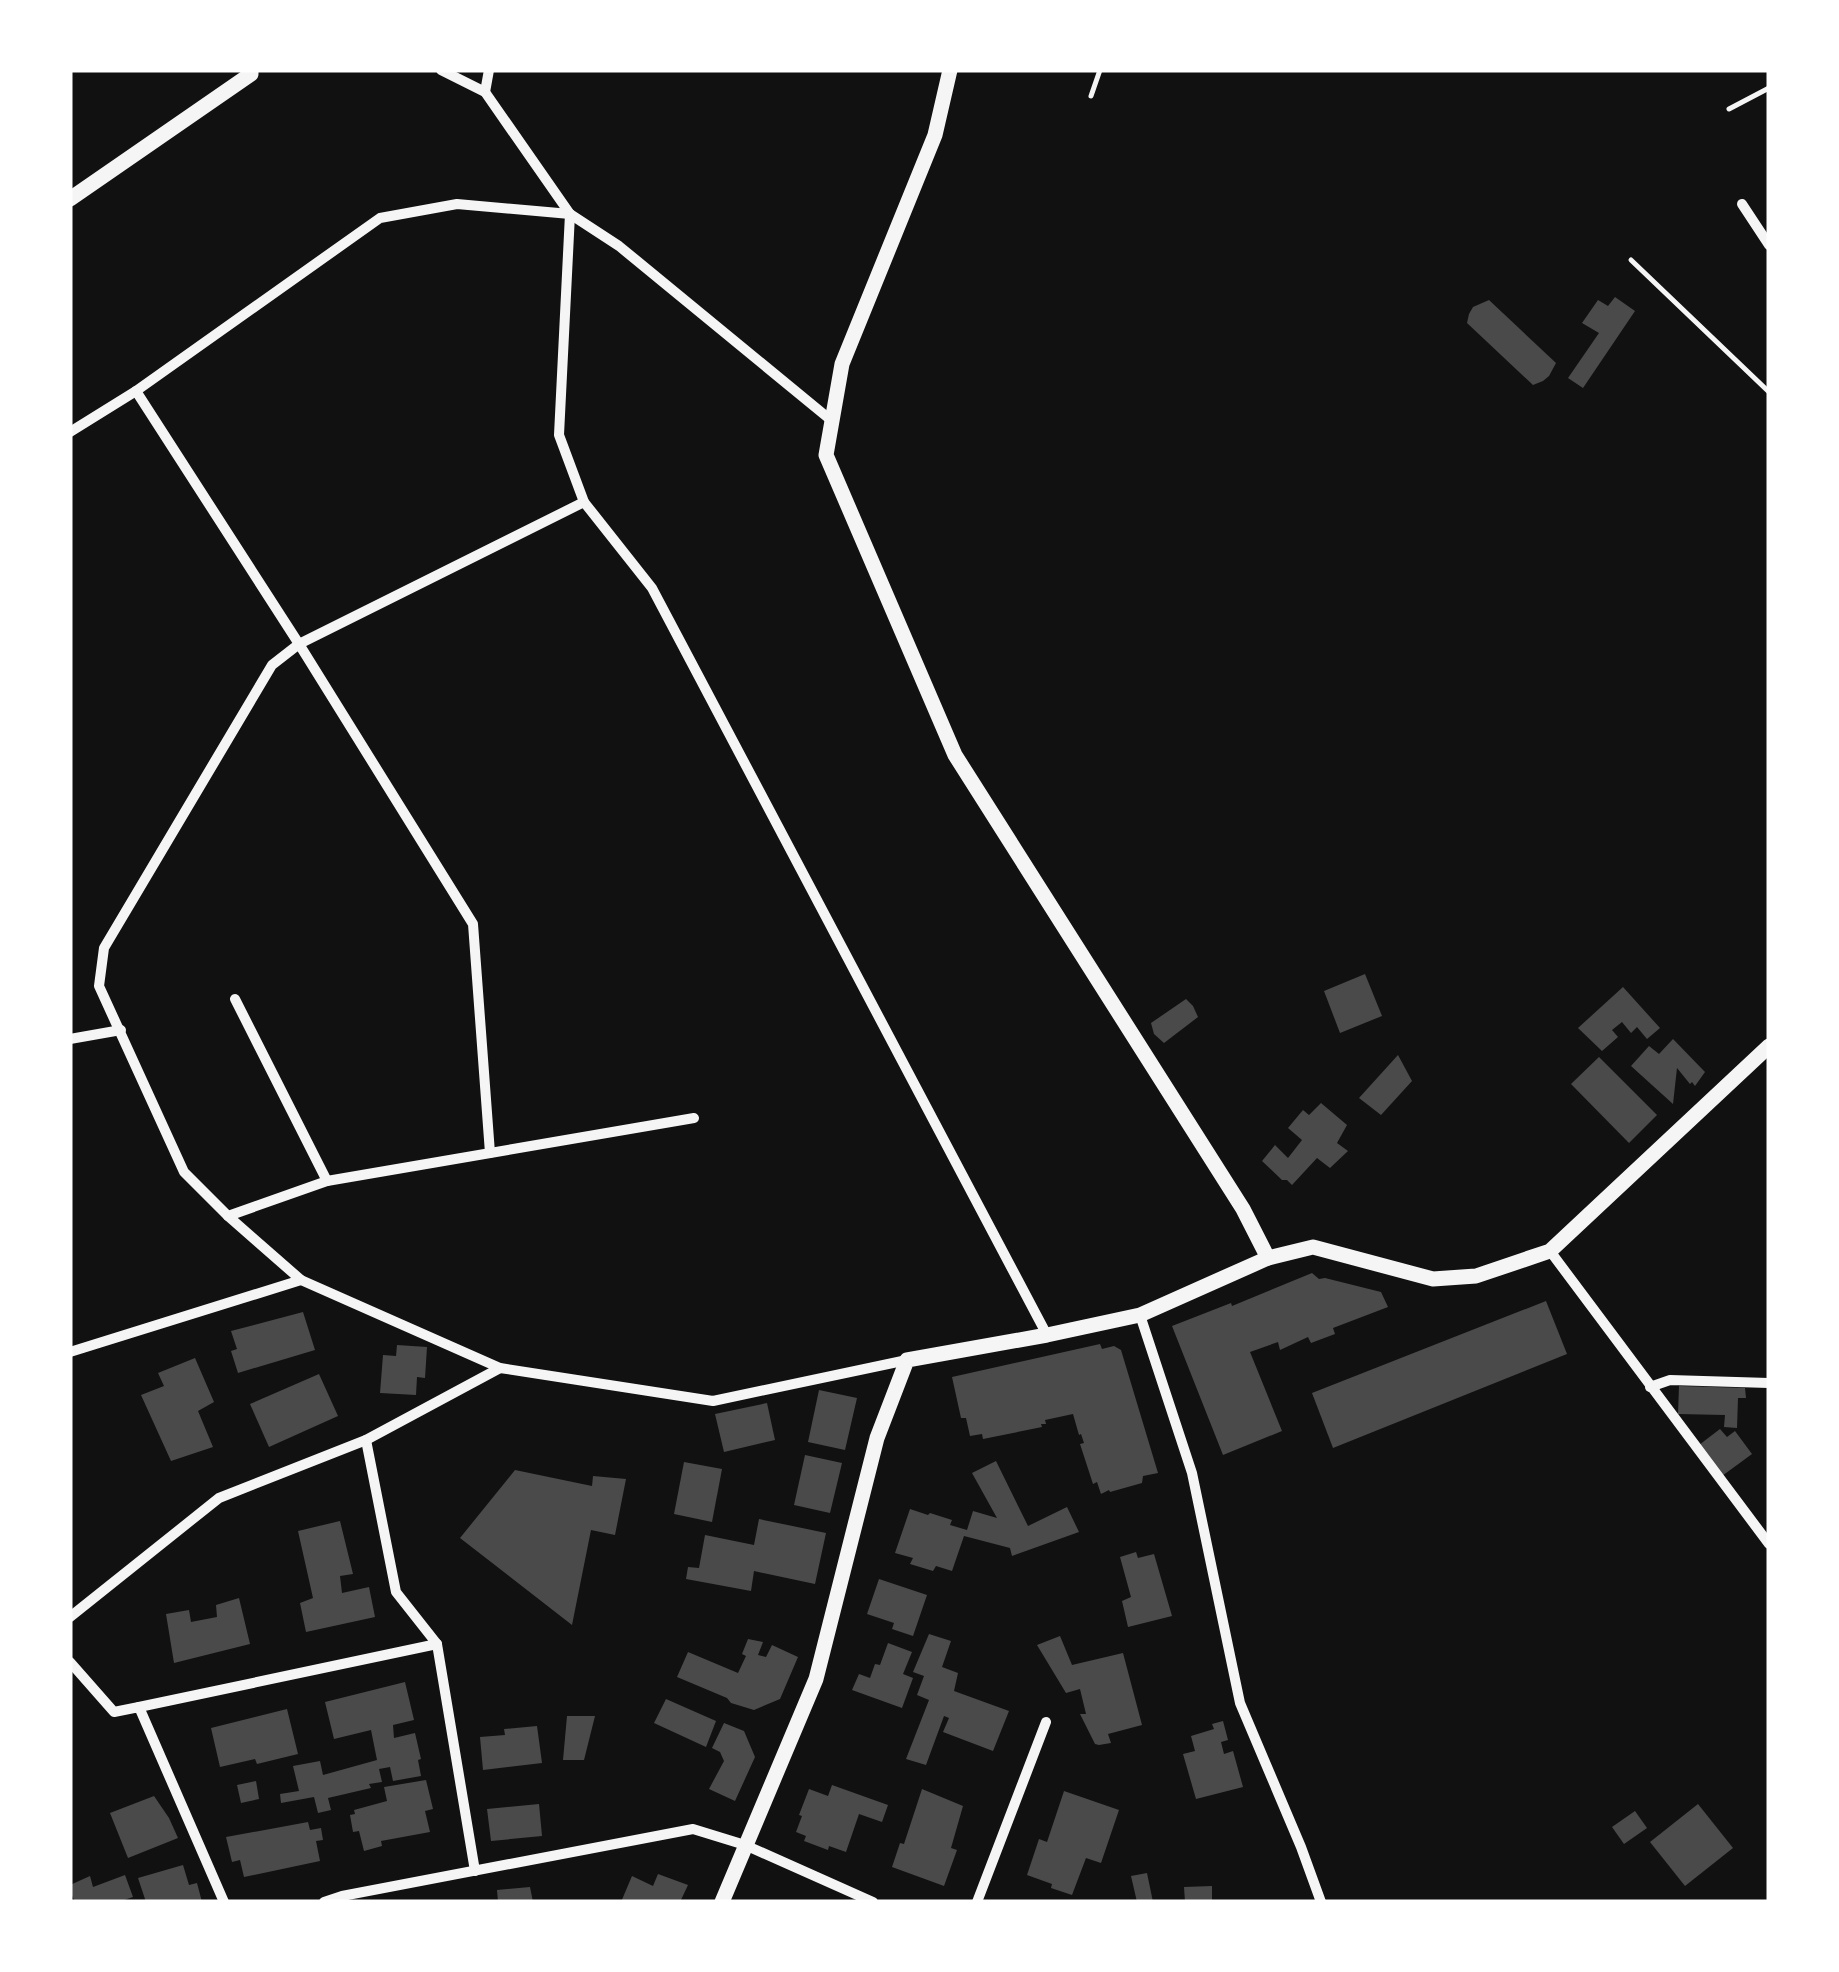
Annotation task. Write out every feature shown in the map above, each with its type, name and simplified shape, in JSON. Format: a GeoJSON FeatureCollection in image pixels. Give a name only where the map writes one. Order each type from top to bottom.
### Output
{"type":"FeatureCollection","features":[{"type":"Feature","properties":{"kind":"street"},"geometry":{"type":"LineString","coordinates":[[70,198],[251,74],[250,70]]}},
{"type":"Feature","properties":{"kind":"street"},"geometry":{"type":"LineString","coordinates":[[441,70],[485,92],[570,214],[618,246],[832,422]]}},
{"type":"Feature","properties":{"kind":"street"},"geometry":{"type":"LineString","coordinates":[[485,92],[489,70]]}},
{"type":"Feature","properties":{"kind":"street"},"geometry":{"type":"LineString","coordinates":[[950,70],[935,136],[842,364],[826,455],[955,754],[1244,1210],[1268,1258]]}},
{"type":"Feature","properties":{"kind":"street"},"geometry":{"type":"LineString","coordinates":[[70,432],[380,218],[457,204],[570,214]]}},
{"type":"Feature","properties":{"kind":"street"},"geometry":{"type":"LineString","coordinates":[[1742,204],[1769,245]]}},
{"type":"Feature","properties":{"kind":"street"},"geometry":{"type":"LineString","coordinates":[[570,214],[559,436],[584,502],[652,588],[1047,1335]]}},
{"type":"Feature","properties":{"kind":"street"},"geometry":{"type":"LineString","coordinates":[[136,390],[473,924],[490,1153]]}},
{"type":"Feature","properties":{"kind":"street"},"geometry":{"type":"LineString","coordinates":[[584,502],[299,644],[272,665],[104,948],[100,986],[184,1172],[301,1280],[500,1368],[713,1402],[1140,1315],[1268,1258],[1313,1248],[1433,1279],[1476,1276],[1550,1251],[1769,1046]]}},
{"type":"Feature","properties":{"kind":"street"},"geometry":{"type":"LineString","coordinates":[[235,999],[327,1182]]}},
{"type":"Feature","properties":{"kind":"street"},"geometry":{"type":"LineString","coordinates":[[70,1039],[121,1030]]}},
{"type":"Feature","properties":{"kind":"street"},"geometry":{"type":"LineString","coordinates":[[228,1216],[327,1182],[694,1118]]}},
{"type":"Feature","properties":{"kind":"street"},"geometry":{"type":"LineString","coordinates":[[1550,1251],[1769,1544]]}},
{"type":"Feature","properties":{"kind":"street"},"geometry":{"type":"LineString","coordinates":[[70,1352],[301,1280]]}},
{"type":"Feature","properties":{"kind":"street"},"geometry":{"type":"LineString","coordinates":[[1140,1315],[1192,1473],[1240,1703],[1322,1902]]}},
{"type":"Feature","properties":{"kind":"street"},"geometry":{"type":"LineString","coordinates":[[722,1902],[816,1679],[877,1438],[907,1360]]}},
{"type":"Feature","properties":{"kind":"street"},"geometry":{"type":"LineString","coordinates":[[70,1618],[219,1498],[366,1440],[500,1368]]}},
{"type":"Feature","properties":{"kind":"street"},"geometry":{"type":"LineString","coordinates":[[1650,1387],[1670,1380],[1769,1384]]}},
{"type":"Feature","properties":{"kind":"street"},"geometry":{"type":"LineString","coordinates":[[366,1440],[396,1592],[438,1644],[475,1872]]}},
{"type":"Feature","properties":{"kind":"street"},"geometry":{"type":"LineString","coordinates":[[70,1662],[114,1712],[438,1644]]}},
{"type":"Feature","properties":{"kind":"street"},"geometry":{"type":"LineString","coordinates":[[139,1707],[224,1902]]}},
{"type":"Feature","properties":{"kind":"street"},"geometry":{"type":"LineString","coordinates":[[977,1902],[1046,1722]]}},
{"type":"Feature","properties":{"kind":"street"},"geometry":{"type":"LineString","coordinates":[[324,1902],[692,1828],[745,1845],[874,1902]]}},
{"type":"Feature","properties":{"kind":"path"},"geometry":{"type":"LineString","coordinates":[[1091,96],[1100,70]]}},
{"type":"Feature","properties":{"kind":"path"},"geometry":{"type":"LineString","coordinates":[[1729,109],[1769,88]]}},
{"type":"Feature","properties":{"kind":"path"},"geometry":{"type":"LineString","coordinates":[[1631,260],[1769,392]]}},
{"type":"Feature","properties":{"kind":"building"},"geometry":{"type":"Polygon","coordinates":[[[1615,297],[1635,311],[1583,388],[1568,378],[1599,333],[1582,323],[1598,300],[1608,306],[1615,297]]]}},
{"type":"Feature","properties":{"kind":"building"},"geometry":{"type":"Polygon","coordinates":[[[1489,300],[1556,363],[1543,381],[1533,385],[1467,323],[1473,307],[1489,300]]]}},
{"type":"Feature","properties":{"kind":"building"},"geometry":{"type":"Polygon","coordinates":[[[1365,974],[1382,1016],[1340,1033],[1324,991],[1365,974]]]}},
{"type":"Feature","properties":{"kind":"building"},"geometry":{"type":"Polygon","coordinates":[[[1623,987],[1660,1028],[1647,1039],[1637,1027],[1631,1033],[1622,1022],[1612,1030],[1618,1037],[1602,1051],[1578,1028],[1623,987]]]}},
{"type":"Feature","properties":{"kind":"building"},"geometry":{"type":"Polygon","coordinates":[[[1186,999],[1198,1017],[1164,1043],[1154,1034],[1151,1023],[1186,999]]]}},
{"type":"Feature","properties":{"kind":"building"},"geometry":{"type":"Polygon","coordinates":[[[1673,1039],[1705,1072],[1695,1086],[1677,1068],[1673,1104],[1631,1066],[1649,1046],[1659,1054],[1673,1039]]]}},
{"type":"Feature","properties":{"kind":"building"},"geometry":{"type":"Polygon","coordinates":[[[1398,1055],[1412,1081],[1381,1115],[1359,1098],[1398,1055]]]}},
{"type":"Feature","properties":{"kind":"building"},"geometry":{"type":"Polygon","coordinates":[[[1599,1057],[1657,1115],[1629,1143],[1571,1084],[1599,1057]]]}},
{"type":"Feature","properties":{"kind":"building"},"geometry":{"type":"Polygon","coordinates":[[[1321,1103],[1347,1125],[1337,1143],[1348,1151],[1330,1168],[1317,1158],[1292,1185],[1262,1161],[1275,1145],[1288,1158],[1302,1140],[1288,1128],[1303,1110],[1309,1115],[1321,1103]]]}},
{"type":"Feature","properties":{"kind":"building"},"geometry":{"type":"Polygon","coordinates":[[[1312,1273],[1319,1279],[1381,1292],[1388,1307],[1333,1328],[1335,1334],[1311,1343],[1308,1337],[1280,1350],[1278,1342],[1250,1352],[1282,1431],[1223,1455],[1172,1326],[1312,1273]]]}},
{"type":"Feature","properties":{"kind":"building"},"geometry":{"type":"Polygon","coordinates":[[[1546,1301],[1567,1354],[1333,1448],[1312,1393],[1546,1301]]]}},
{"type":"Feature","properties":{"kind":"building"},"geometry":{"type":"Polygon","coordinates":[[[303,1312],[315,1350],[238,1373],[231,1351],[237,1349],[231,1331],[303,1312]]]}},
{"type":"Feature","properties":{"kind":"building"},"geometry":{"type":"Polygon","coordinates":[[[1100,1344],[1102,1349],[1114,1346],[1121,1350],[1158,1473],[1143,1476],[1142,1483],[1101,1494],[1097,1482],[1093,1484],[1073,1414],[1045,1420],[1042,1427],[983,1439],[982,1434],[970,1436],[966,1418],[961,1418],[952,1377],[1100,1344]]]}},
{"type":"Feature","properties":{"kind":"building"},"geometry":{"type":"Polygon","coordinates":[[[397,1345],[427,1347],[425,1378],[417,1377],[416,1395],[380,1393],[383,1355],[396,1356],[397,1345]]]}},
{"type":"Feature","properties":{"kind":"building"},"geometry":{"type":"Polygon","coordinates":[[[195,1358],[214,1402],[198,1411],[213,1447],[171,1461],[141,1395],[164,1386],[158,1373],[195,1358]]]}},
{"type":"Feature","properties":{"kind":"building"},"geometry":{"type":"Polygon","coordinates":[[[319,1374],[338,1416],[269,1447],[250,1404],[319,1374]]]}},
{"type":"Feature","properties":{"kind":"building"},"geometry":{"type":"Polygon","coordinates":[[[1679,1386],[1745,1388],[1746,1398],[1738,1398],[1737,1428],[1724,1427],[1725,1415],[1678,1414],[1679,1386]]]}},
{"type":"Feature","properties":{"kind":"building"},"geometry":{"type":"Polygon","coordinates":[[[819,1390],[857,1398],[845,1450],[808,1442],[819,1390]]]}},
{"type":"Feature","properties":{"kind":"building"},"geometry":{"type":"Polygon","coordinates":[[[767,1403],[775,1440],[724,1452],[715,1414],[767,1403]]]}},
{"type":"Feature","properties":{"kind":"building"},"geometry":{"type":"Polygon","coordinates":[[[1720,1429],[1727,1437],[1735,1431],[1752,1454],[1722,1476],[1699,1445],[1720,1429]]]}},
{"type":"Feature","properties":{"kind":"building"},"geometry":{"type":"Polygon","coordinates":[[[805,1455],[842,1463],[830,1513],[794,1505],[805,1455]]]}},
{"type":"Feature","properties":{"kind":"building"},"geometry":{"type":"Polygon","coordinates":[[[996,1461],[1028,1526],[1067,1507],[1079,1532],[1012,1556],[1010,1548],[964,1536],[952,1571],[936,1566],[933,1571],[910,1564],[913,1558],[895,1553],[910,1509],[952,1520],[950,1525],[967,1530],[973,1511],[997,1518],[972,1473],[996,1461]]]}},
{"type":"Feature","properties":{"kind":"building"},"geometry":{"type":"Polygon","coordinates":[[[684,1462],[722,1469],[712,1522],[674,1514],[684,1462]]]}},
{"type":"Feature","properties":{"kind":"building"},"geometry":{"type":"Polygon","coordinates":[[[515,1470],[592,1486],[593,1476],[626,1479],[615,1535],[591,1530],[572,1625],[460,1538],[515,1470]]]}},
{"type":"Feature","properties":{"kind":"building"},"geometry":{"type":"Polygon","coordinates":[[[759,1519],[826,1533],[815,1584],[754,1571],[751,1591],[686,1579],[688,1567],[699,1568],[705,1535],[754,1545],[759,1519]]]}},
{"type":"Feature","properties":{"kind":"building"},"geometry":{"type":"Polygon","coordinates":[[[340,1521],[353,1574],[340,1576],[342,1593],[369,1587],[375,1617],[306,1632],[300,1603],[313,1598],[298,1531],[340,1521]]]}},
{"type":"Feature","properties":{"kind":"building"},"geometry":{"type":"Polygon","coordinates":[[[1136,1552],[1138,1558],[1154,1554],[1172,1616],[1128,1627],[1122,1601],[1131,1597],[1120,1557],[1136,1552]]]}},
{"type":"Feature","properties":{"kind":"building"},"geometry":{"type":"Polygon","coordinates":[[[879,1579],[927,1595],[913,1636],[892,1629],[894,1623],[867,1614],[879,1579]]]}},
{"type":"Feature","properties":{"kind":"building"},"geometry":{"type":"Polygon","coordinates":[[[239,1598],[250,1644],[174,1663],[166,1614],[189,1610],[191,1622],[217,1617],[216,1605],[239,1598]]]}},
{"type":"Feature","properties":{"kind":"building"},"geometry":{"type":"Polygon","coordinates":[[[929,1634],[951,1641],[942,1667],[958,1673],[954,1691],[1009,1711],[993,1751],[943,1732],[949,1718],[944,1716],[926,1765],[906,1759],[929,1700],[917,1695],[924,1676],[913,1672],[929,1634]]]}},
{"type":"Feature","properties":{"kind":"building"},"geometry":{"type":"Polygon","coordinates":[[[1060,1636],[1072,1665],[1123,1653],[1142,1725],[1108,1734],[1111,1743],[1095,1744],[1080,1714],[1086,1714],[1080,1689],[1066,1693],[1037,1645],[1060,1636]]]}},
{"type":"Feature","properties":{"kind":"building"},"geometry":{"type":"Polygon","coordinates":[[[748,1639],[763,1642],[758,1655],[766,1657],[772,1645],[798,1657],[780,1699],[754,1710],[677,1677],[688,1652],[738,1673],[748,1639]]]}},
{"type":"Feature","properties":{"kind":"building"},"geometry":{"type":"Polygon","coordinates":[[[888,1643],[912,1652],[903,1674],[913,1678],[902,1708],[852,1690],[859,1674],[870,1678],[875,1664],[880,1665],[888,1643]]]}},
{"type":"Feature","properties":{"kind":"building"},"geometry":{"type":"Polygon","coordinates":[[[405,1682],[414,1720],[393,1725],[394,1738],[415,1733],[421,1776],[393,1781],[390,1767],[379,1769],[382,1782],[328,1798],[331,1810],[318,1813],[314,1797],[281,1803],[280,1794],[299,1791],[293,1766],[320,1761],[323,1775],[377,1760],[371,1730],[334,1739],[325,1702],[405,1682]]]}},
{"type":"Feature","properties":{"kind":"building"},"geometry":{"type":"Polygon","coordinates":[[[666,1699],[716,1721],[706,1747],[654,1723],[666,1699]]]}},
{"type":"Feature","properties":{"kind":"building"},"geometry":{"type":"Polygon","coordinates":[[[287,1709],[298,1754],[257,1764],[255,1759],[220,1767],[211,1728],[287,1709]]]}},
{"type":"Feature","properties":{"kind":"building"},"geometry":{"type":"Polygon","coordinates":[[[567,1716],[595,1716],[584,1760],[563,1760],[567,1716]]]}},
{"type":"Feature","properties":{"kind":"building"},"geometry":{"type":"Polygon","coordinates":[[[1223,1721],[1228,1740],[1221,1742],[1224,1754],[1233,1751],[1243,1787],[1196,1799],[1183,1754],[1195,1751],[1191,1736],[1214,1729],[1212,1724],[1223,1721]]]}},
{"type":"Feature","properties":{"kind":"building"},"geometry":{"type":"Polygon","coordinates":[[[724,1723],[744,1731],[755,1757],[735,1801],[709,1789],[724,1761],[720,1752],[712,1748],[724,1723]]]}},
{"type":"Feature","properties":{"kind":"building"},"geometry":{"type":"Polygon","coordinates":[[[537,1726],[542,1763],[483,1770],[480,1737],[505,1735],[504,1729],[537,1726]]]}},
{"type":"Feature","properties":{"kind":"building"},"geometry":{"type":"Polygon","coordinates":[[[426,1780],[433,1809],[425,1811],[430,1832],[381,1841],[382,1846],[364,1851],[359,1831],[353,1832],[350,1815],[355,1814],[354,1810],[387,1801],[384,1787],[426,1780]]]}},
{"type":"Feature","properties":{"kind":"building"},"geometry":{"type":"Polygon","coordinates":[[[256,1781],[259,1799],[241,1803],[237,1785],[256,1781]]]}},
{"type":"Feature","properties":{"kind":"building"},"geometry":{"type":"Polygon","coordinates":[[[832,1785],[888,1805],[882,1822],[859,1814],[846,1852],[804,1841],[806,1836],[796,1832],[809,1789],[828,1796],[832,1785]]]}},
{"type":"Feature","properties":{"kind":"building"},"geometry":{"type":"Polygon","coordinates":[[[922,1789],[963,1806],[951,1848],[957,1850],[944,1886],[892,1867],[922,1789]]]}},
{"type":"Feature","properties":{"kind":"building"},"geometry":{"type":"Polygon","coordinates":[[[1064,1791],[1119,1810],[1101,1863],[1086,1858],[1072,1895],[1027,1875],[1039,1839],[1047,1842],[1064,1791]]]}},
{"type":"Feature","properties":{"kind":"building"},"geometry":{"type":"Polygon","coordinates":[[[154,1796],[178,1838],[128,1858],[110,1813],[154,1796]]]}},
{"type":"Feature","properties":{"kind":"building"},"geometry":{"type":"Polygon","coordinates":[[[539,1804],[542,1836],[491,1841],[487,1809],[539,1804]]]}},
{"type":"Feature","properties":{"kind":"building"},"geometry":{"type":"Polygon","coordinates":[[[1698,1804],[1733,1848],[1685,1886],[1650,1842],[1698,1804]]]}},
{"type":"Feature","properties":{"kind":"building"},"geometry":{"type":"Polygon","coordinates":[[[1635,1811],[1647,1828],[1624,1844],[1612,1827],[1635,1811]]]}},
{"type":"Feature","properties":{"kind":"building"},"geometry":{"type":"Polygon","coordinates":[[[308,1822],[310,1830],[321,1828],[323,1840],[316,1841],[320,1861],[244,1877],[240,1860],[232,1862],[226,1837],[308,1822]]]}},
{"type":"Feature","properties":{"kind":"building"},"geometry":{"type":"Polygon","coordinates":[[[183,1865],[189,1885],[197,1883],[202,1902],[146,1902],[138,1878],[183,1865]]]}},
{"type":"Feature","properties":{"kind":"building"},"geometry":{"type":"Polygon","coordinates":[[[1147,1873],[1153,1902],[1137,1902],[1131,1876],[1147,1873]]]}},
{"type":"Feature","properties":{"kind":"building"},"geometry":{"type":"Polygon","coordinates":[[[658,1874],[688,1885],[680,1902],[621,1902],[632,1876],[653,1886],[658,1874]]]}},
{"type":"Feature","properties":{"kind":"building"},"geometry":{"type":"Polygon","coordinates":[[[125,1875],[133,1897],[118,1902],[75,1902],[70,1891],[70,1885],[90,1876],[93,1887],[125,1875]]]}},
{"type":"Feature","properties":{"kind":"building"},"geometry":{"type":"Polygon","coordinates":[[[1212,1886],[1212,1902],[1185,1902],[1184,1887],[1212,1886]]]}},
{"type":"Feature","properties":{"kind":"building"},"geometry":{"type":"Polygon","coordinates":[[[530,1887],[533,1902],[498,1902],[497,1890],[530,1887]]]}}]}
